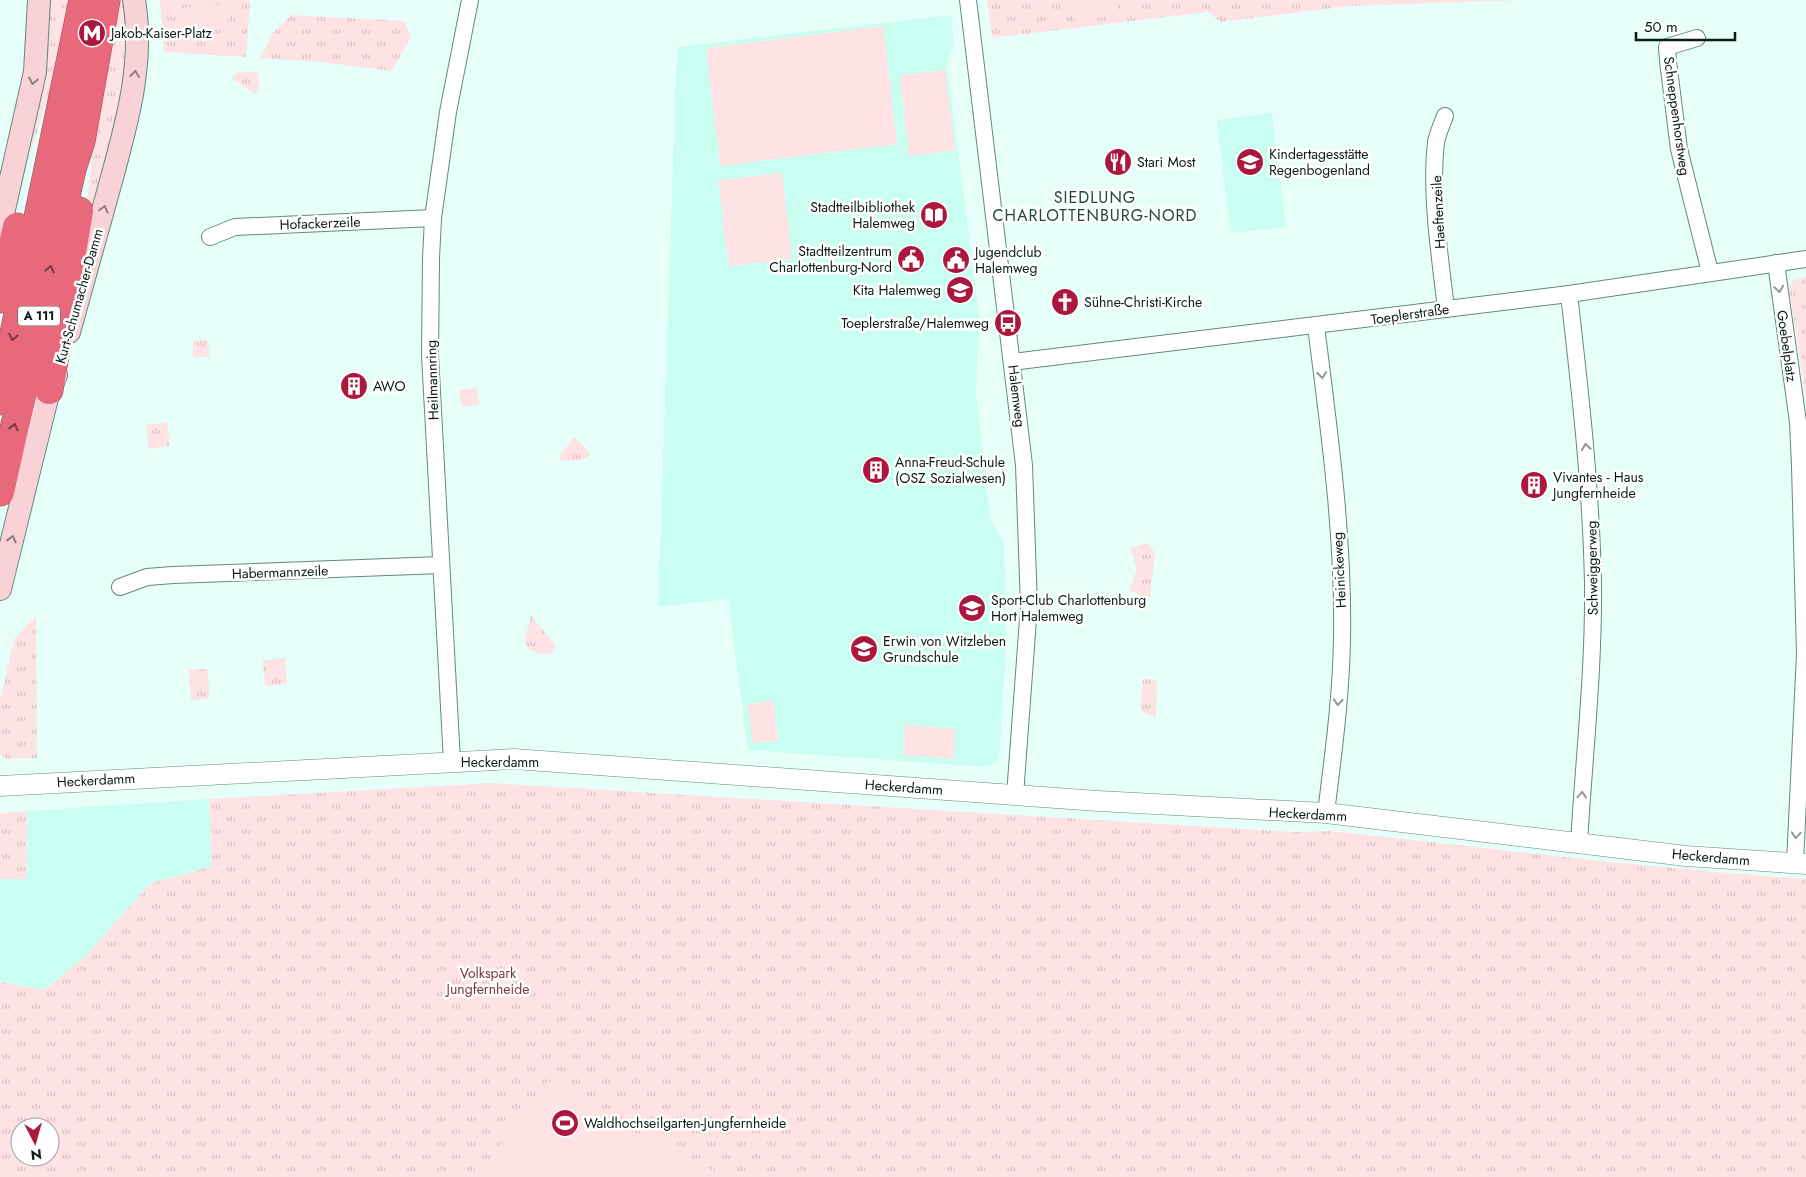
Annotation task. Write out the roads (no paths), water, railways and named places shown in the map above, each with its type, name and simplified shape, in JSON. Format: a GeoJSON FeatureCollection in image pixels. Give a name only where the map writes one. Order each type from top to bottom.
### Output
{"type":"FeatureCollection","features":[{"type":"Feature","properties":{"kind":"highway","name":"A 111"},"geometry":{"type":"LineString","coordinates":[[0,492],[72,169],[81,141],[96,14]]}},
{"type":"Feature","properties":{"kind":"highway","name":"A 111"},"geometry":{"type":"LineString","coordinates":[[0,401],[50,152],[96,14]]}},
{"type":"Feature","properties":{"kind":"highway"},"geometry":{"type":"LineString","coordinates":[[50,390],[77,231],[81,197],[81,141]]}},
{"type":"Feature","properties":{"kind":"highway"},"geometry":{"type":"LineString","coordinates":[[0,299],[27,192],[36,166],[50,152]]}},
{"type":"Feature","properties":{"kind":"main road"},"geometry":{"type":"LineString","coordinates":[[0,227],[35,72],[39,0]]}},
{"type":"Feature","properties":{"kind":"main road","name":"Kurt-Schumacher-Damm"},"geometry":{"type":"LineString","coordinates":[[0,589],[50,390],[60,364],[127,122],[137,55],[137,17],[134,0]]}},
{"type":"Feature","properties":{"kind":"street","name":"Heilmannring"},"geometry":{"type":"LineString","coordinates":[[452,762],[430,355],[433,218],[448,112],[470,0]]}},
{"type":"Feature","properties":{"kind":"street","name":"Halemweg"},"geometry":{"type":"LineString","coordinates":[[968,0],[1022,440],[1029,606],[1015,795]]}},
{"type":"Feature","properties":{"kind":"street","name":"Schneppenhorstweg"},"geometry":{"type":"LineString","coordinates":[[1696,38],[1667,48],[1679,149],[1710,272]]}},
{"type":"Feature","properties":{"kind":"street","name":"Haeftenzeile"},"geometry":{"type":"LineString","coordinates":[[1445,116],[1436,140],[1435,167],[1437,225],[1446,309]]}},
{"type":"Feature","properties":{"kind":"street","name":"Hofackerzeile"},"geometry":{"type":"LineString","coordinates":[[210,237],[235,227],[245,226],[433,218]]}},
{"type":"Feature","properties":{"kind":"street","name":"Toeplerstraße"},"geometry":{"type":"LineString","coordinates":[[1012,362],[1569,294],[1806,259]]}},
{"type":"Feature","properties":{"kind":"street","name":"Goebelplatz"},"geometry":{"type":"LineString","coordinates":[[1776,263],[1802,422],[1805,654],[1800,864]]}},
{"type":"Feature","properties":{"kind":"street","name":"Schweiggerweg"},"geometry":{"type":"LineString","coordinates":[[1569,294],[1590,485],[1593,585],[1592,665],[1579,843]]}},
{"type":"Feature","properties":{"kind":"street","name":"Heinickeweg"},"geometry":{"type":"LineString","coordinates":[[1316,326],[1334,476],[1342,639],[1337,724],[1326,814]]}},
{"type":"Feature","properties":{"kind":"street","name":"Habermannzeile"},"geometry":{"type":"LineString","coordinates":[[120,587],[147,577],[173,575],[441,565]]}},
{"type":"Feature","properties":{"kind":"street","name":"Heckerdamm"},"geometry":{"type":"LineString","coordinates":[[0,786],[514,759],[1015,795],[1326,814],[1686,856],[1800,864]]}},
{"type":"Feature","properties":{"kind":"place","name":"Jakob-Kaiser-Platz"},"geometry":{"type":"Point","coordinates":[92,33]}},
{"type":"Feature","properties":{"kind":"place","name":"Stari Most"},"geometry":{"type":"Point","coordinates":[1118,162]}},
{"type":"Feature","properties":{"kind":"place","name":"Kindertagesstätte Regenbogenland"},"geometry":{"type":"Point","coordinates":[1250,162]}},
{"type":"Feature","properties":{"kind":"place","name":"Stadtteilbibliothek Halemweg"},"geometry":{"type":"Point","coordinates":[934,215]}},
{"type":"Feature","properties":{"kind":"place","name":"Stadtteilzentrum Charlottenburg-Nord"},"geometry":{"type":"Point","coordinates":[911,259]}},
{"type":"Feature","properties":{"kind":"place","name":"Jugendclub Halemweg"},"geometry":{"type":"Point","coordinates":[956,260]}},
{"type":"Feature","properties":{"kind":"place","name":"Kita Halemweg"},"geometry":{"type":"Point","coordinates":[960,290]}},
{"type":"Feature","properties":{"kind":"place","name":"Sühne-Christi-Kirche"},"geometry":{"type":"Point","coordinates":[1065,302]}},
{"type":"Feature","properties":{"kind":"place","name":"Toeplerstraße/Halemweg"},"geometry":{"type":"Point","coordinates":[1008,323]}},
{"type":"Feature","properties":{"kind":"place","name":"AWO"},"geometry":{"type":"Point","coordinates":[354,386]}},
{"type":"Feature","properties":{"kind":"place","name":"Anna-Freud-Schule (OSZ Sozialwesen)"},"geometry":{"type":"Point","coordinates":[876,470]}},
{"type":"Feature","properties":{"kind":"place","name":"Vivantes - Haus Jungfernheide"},"geometry":{"type":"Point","coordinates":[1534,485]}},
{"type":"Feature","properties":{"kind":"place","name":"Sport-Club Charlottenburg Hort Halemweg"},"geometry":{"type":"Point","coordinates":[972,608]}},
{"type":"Feature","properties":{"kind":"place","name":"Erwin von Witzleben Grundschule"},"geometry":{"type":"Point","coordinates":[864,649]}},
{"type":"Feature","properties":{"kind":"place","name":"Waldhochseilgarten-Jungfernheide"},"geometry":{"type":"Point","coordinates":[565,1123]}},
{"type":"Feature","properties":{"kind":"district","name":"SIEDLUNG CHARLOTTENBURG-NORD"},"geometry":{"type":"Point","coordinates":[1095,206]}},
{"type":"Feature","properties":{"kind":"park label","name":"Volkspark Jungfernheide"},"geometry":{"type":"Point","coordinates":[488,982]}}]}
